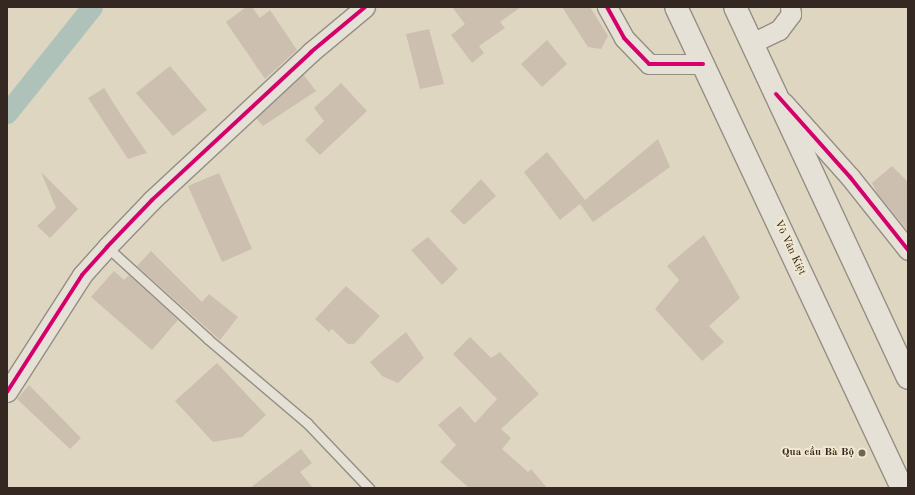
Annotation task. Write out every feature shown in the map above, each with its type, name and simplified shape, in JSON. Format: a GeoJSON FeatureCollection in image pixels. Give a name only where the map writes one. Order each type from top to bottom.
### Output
{"type":"FeatureCollection","features":[{"type":"Feature","properties":{"kind":"main road","name":"Võ Văn Kiệt"},"geometry":{"type":"LineString","coordinates":[[676,7],[902,488]]}},
{"type":"Feature","properties":{"kind":"main road"},"geometry":{"type":"LineString","coordinates":[[735,7],[908,378]]}},
{"type":"Feature","properties":{"kind":"street"},"geometry":{"type":"LineString","coordinates":[[7,392],[82,274],[107,247],[152,200],[311,52],[365,7]]}},
{"type":"Feature","properties":{"kind":"street"},"geometry":{"type":"LineString","coordinates":[[607,7],[624,38],[649,64],[703,64]]}},
{"type":"Feature","properties":{"kind":"street"},"geometry":{"type":"LineString","coordinates":[[752,43],[779,30],[791,14],[790,7]]}},
{"type":"Feature","properties":{"kind":"street"},"geometry":{"type":"LineString","coordinates":[[776,94],[850,177],[908,250]]}},
{"type":"Feature","properties":{"kind":"lane"},"geometry":{"type":"LineString","coordinates":[[107,247],[208,340],[307,423],[369,488]]}},
{"type":"Feature","properties":{"kind":"building"},"geometry":{"type":"Polygon","coordinates":[[[246,7],[252,7],[260,18],[270,10],[297,50],[265,79],[226,22],[246,7]]]}},
{"type":"Feature","properties":{"kind":"building"},"geometry":{"type":"Polygon","coordinates":[[[452,7],[521,7],[500,22],[505,28],[479,46],[484,53],[472,63],[451,35],[465,24],[452,7]]]}},
{"type":"Feature","properties":{"kind":"building"},"geometry":{"type":"Polygon","coordinates":[[[562,7],[590,7],[608,36],[601,49],[588,47],[562,7]]]}},
{"type":"Feature","properties":{"kind":"building"},"geometry":{"type":"Polygon","coordinates":[[[429,29],[444,84],[420,89],[406,34],[429,29]]]}},
{"type":"Feature","properties":{"kind":"building"},"geometry":{"type":"Polygon","coordinates":[[[547,40],[567,64],[542,87],[521,64],[547,40]]]}},
{"type":"Feature","properties":{"kind":"building"},"geometry":{"type":"Polygon","coordinates":[[[170,66],[207,110],[173,136],[136,93],[170,66]]]}},
{"type":"Feature","properties":{"kind":"building"},"geometry":{"type":"Polygon","coordinates":[[[303,74],[316,91],[263,126],[256,118],[303,74]]]}},
{"type":"Feature","properties":{"kind":"building"},"geometry":{"type":"Polygon","coordinates":[[[341,83],[367,111],[320,155],[305,140],[324,121],[314,108],[341,83]]]}},
{"type":"Feature","properties":{"kind":"building"},"geometry":{"type":"Polygon","coordinates":[[[104,88],[147,153],[128,159],[88,98],[104,88]]]}},
{"type":"Feature","properties":{"kind":"building"},"geometry":{"type":"Polygon","coordinates":[[[658,139],[670,167],[593,222],[580,204],[560,220],[524,172],[547,152],[585,200],[658,139]]]}},
{"type":"Feature","properties":{"kind":"building"},"geometry":{"type":"Polygon","coordinates":[[[892,166],[908,182],[908,231],[878,195],[872,183],[892,166]]]}},
{"type":"Feature","properties":{"kind":"building"},"geometry":{"type":"Polygon","coordinates":[[[41,172],[78,209],[50,238],[37,226],[56,208],[41,172]]]}},
{"type":"Feature","properties":{"kind":"building"},"geometry":{"type":"Polygon","coordinates":[[[219,173],[252,249],[222,262],[188,186],[219,173]]]}},
{"type":"Feature","properties":{"kind":"building"},"geometry":{"type":"Polygon","coordinates":[[[481,179],[496,196],[464,225],[450,211],[481,179]]]}},
{"type":"Feature","properties":{"kind":"building"},"geometry":{"type":"Polygon","coordinates":[[[704,235],[740,298],[709,326],[724,342],[702,361],[655,309],[679,280],[667,266],[704,235]]]}},
{"type":"Feature","properties":{"kind":"building"},"geometry":{"type":"Polygon","coordinates":[[[428,237],[458,269],[442,285],[411,250],[428,237]]]}},
{"type":"Feature","properties":{"kind":"building"},"geometry":{"type":"Polygon","coordinates":[[[151,251],[202,302],[209,294],[238,317],[220,340],[137,266],[151,251]]]}},
{"type":"Feature","properties":{"kind":"building"},"geometry":{"type":"Polygon","coordinates":[[[114,271],[124,280],[129,275],[178,320],[152,350],[91,297],[114,271]]]}},
{"type":"Feature","properties":{"kind":"building"},"geometry":{"type":"Polygon","coordinates":[[[346,286],[380,316],[354,344],[348,344],[332,329],[329,332],[315,319],[346,286]]]}},
{"type":"Feature","properties":{"kind":"building"},"geometry":{"type":"Polygon","coordinates":[[[406,332],[424,358],[398,383],[382,376],[370,362],[406,332]]]}},
{"type":"Feature","properties":{"kind":"building"},"geometry":{"type":"Polygon","coordinates":[[[470,337],[491,358],[500,352],[539,394],[501,429],[511,438],[502,449],[528,472],[531,469],[547,488],[469,488],[440,462],[456,445],[438,425],[460,406],[475,423],[497,399],[453,354],[470,337]]]}},
{"type":"Feature","properties":{"kind":"building"},"geometry":{"type":"Polygon","coordinates":[[[217,363],[266,415],[242,437],[213,442],[175,401],[217,363]]]}},
{"type":"Feature","properties":{"kind":"building"},"geometry":{"type":"Polygon","coordinates":[[[29,385],[81,438],[70,449],[17,399],[29,385]]]}},
{"type":"Feature","properties":{"kind":"building"},"geometry":{"type":"Polygon","coordinates":[[[301,449],[312,463],[300,472],[313,488],[250,488],[301,449]]]}},
{"type":"Feature","properties":{"kind":"waterway"},"geometry":{"type":"LineString","coordinates":[[7,113],[92,7]]}},
{"type":"Feature","properties":{"kind":"cycle path"},"geometry":{"type":"LineString","coordinates":[[7,392],[82,275],[107,247],[152,200],[311,52],[365,7]]}},
{"type":"Feature","properties":{"kind":"cycle path"},"geometry":{"type":"LineString","coordinates":[[607,7],[624,38],[649,64],[703,64]]}},
{"type":"Feature","properties":{"kind":"cycle path"},"geometry":{"type":"LineString","coordinates":[[776,94],[850,177],[908,250]]}},
{"type":"Feature","properties":{"kind":"place","name":"Qua cầu Bà Bộ"},"geometry":{"type":"Point","coordinates":[862,453]}}]}
